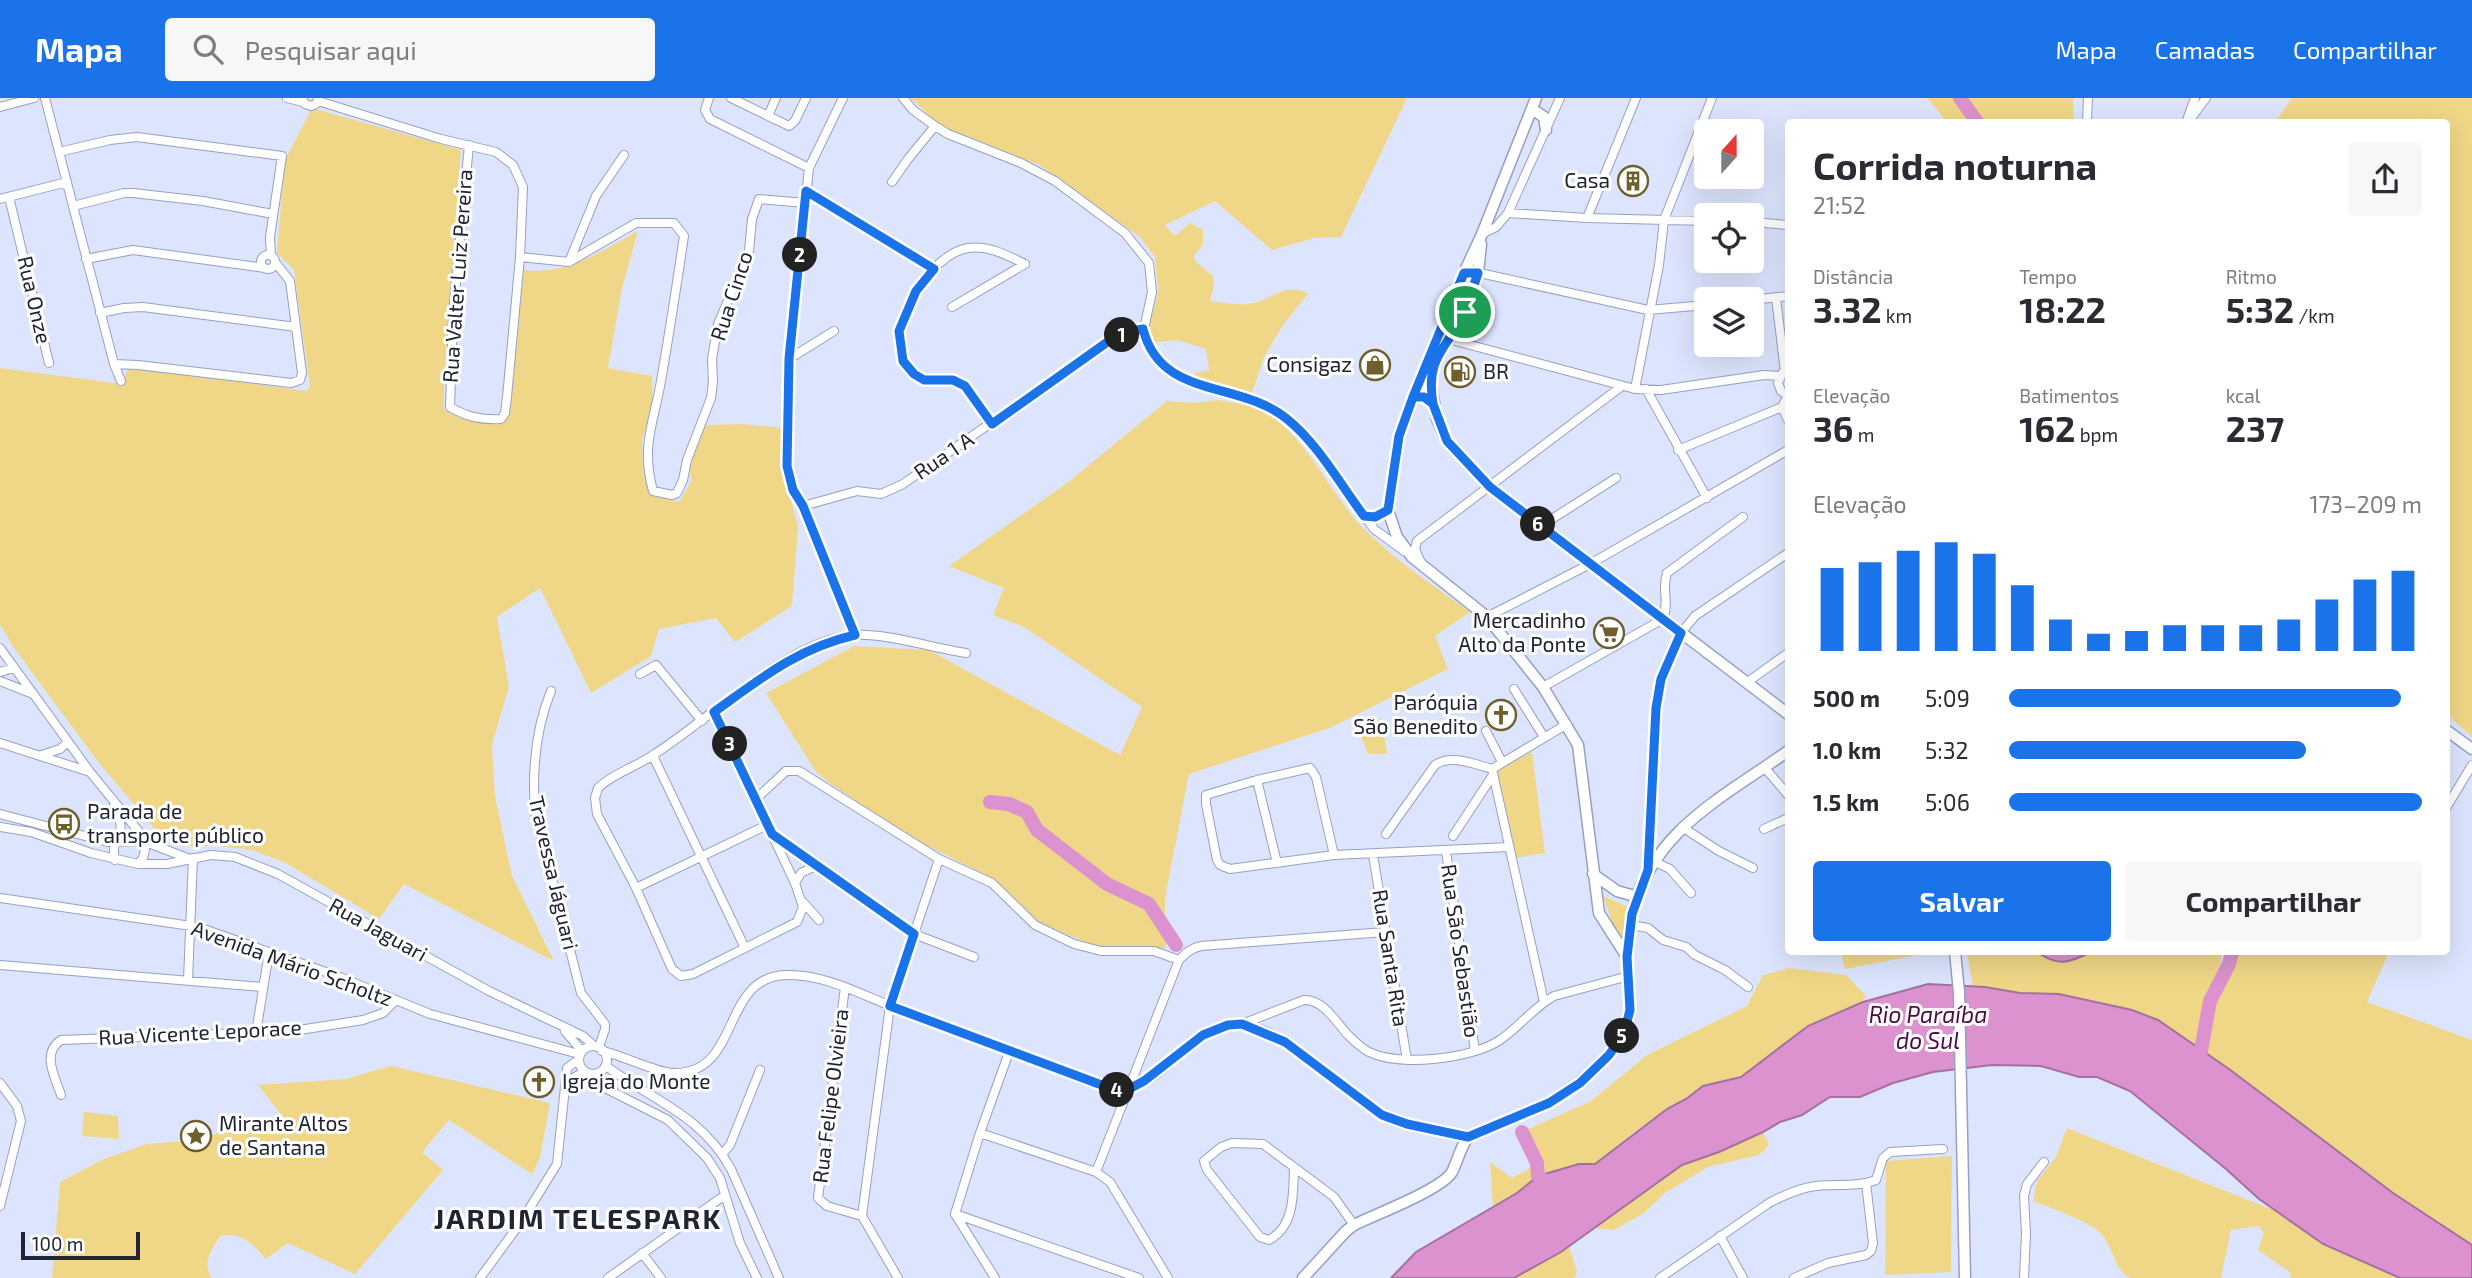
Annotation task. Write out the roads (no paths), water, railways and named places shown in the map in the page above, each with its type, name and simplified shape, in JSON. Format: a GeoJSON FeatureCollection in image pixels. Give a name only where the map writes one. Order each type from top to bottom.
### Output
{"type":"FeatureCollection","features":[{"type":"Feature","properties":{"kind":"main road"},"geometry":{"type":"LineString","coordinates":[[1534,104],[1544,117],[1546,130]]}},
{"type":"Feature","properties":{"kind":"main road"},"geometry":{"type":"LineString","coordinates":[[1534,104],[1413,397],[1399,436],[1388,510],[1397,537],[1412,556],[1487,617],[1543,687],[1567,723],[1578,745],[1600,913],[1627,957]]}},
{"type":"Feature","properties":{"kind":"main road"},"geometry":{"type":"LineString","coordinates":[[1482,234],[1478,273],[1465,312],[1432,368],[1430,386],[1433,404],[1447,441],[1490,487],[1785,712]]}},
{"type":"Feature","properties":{"kind":"main road"},"geometry":{"type":"LineString","coordinates":[[1413,397],[1424,397],[1433,404]]}},
{"type":"Feature","properties":{"kind":"main road"},"geometry":{"type":"LineString","coordinates":[[2450,733],[2472,749]]}},
{"type":"Feature","properties":{"kind":"main road"},"geometry":{"type":"LineString","coordinates":[[1303,1278],[1354,1225],[1439,1185],[1451,1173],[1468,1137],[1549,1103],[1580,1083],[1609,1055],[1624,1033],[1630,1010],[1627,957],[1630,925],[1651,866],[1682,827],[1785,753]]}},
{"type":"Feature","properties":{"kind":"main road"},"geometry":{"type":"LineString","coordinates":[[1593,874],[1617,891],[1638,897]]}},
{"type":"Feature","properties":{"kind":"main road"},"geometry":{"type":"LineString","coordinates":[[1955,955],[1959,992],[1965,1278]]}},
{"type":"Feature","properties":{"kind":"street"},"geometry":{"type":"LineString","coordinates":[[0,107],[34,98]]}},
{"type":"Feature","properties":{"kind":"street"},"geometry":{"type":"LineString","coordinates":[[45,98],[100,313],[121,381]]}},
{"type":"Feature","properties":{"kind":"street"},"geometry":{"type":"LineString","coordinates":[[287,98],[303,100],[311,106],[320,100],[357,114],[496,152],[513,165],[523,187],[520,257],[569,262],[596,196],[624,155]]}},
{"type":"Feature","properties":{"kind":"street"},"geometry":{"type":"LineString","coordinates":[[709,98],[705,110],[710,119],[810,168]]}},
{"type":"Feature","properties":{"kind":"street"},"geometry":{"type":"LineString","coordinates":[[731,98],[744,101],[789,126],[806,98]]}},
{"type":"Feature","properties":{"kind":"street"},"geometry":{"type":"LineString","coordinates":[[768,116],[776,98]]}},
{"type":"Feature","properties":{"kind":"street"},"geometry":{"type":"LineString","coordinates":[[843,98],[810,168],[806,191],[789,359],[787,466],[793,490],[803,506],[855,635]]}},
{"type":"Feature","properties":{"kind":"street"},"geometry":{"type":"LineString","coordinates":[[904,98],[913,110],[948,134],[1021,163],[1055,181],[1125,233],[1149,263],[1152,292],[1143,329],[1153,356],[1168,370],[1188,380],[1251,399],[1285,417],[1303,433],[1374,529],[1412,556]]}},
{"type":"Feature","properties":{"kind":"street"},"geometry":{"type":"LineString","coordinates":[[1482,234],[1496,227],[1508,213],[1560,98]]}},
{"type":"Feature","properties":{"kind":"street"},"geometry":{"type":"LineString","coordinates":[[1587,218],[1636,98]]}},
{"type":"Feature","properties":{"kind":"street"},"geometry":{"type":"LineString","coordinates":[[1635,389],[1648,310],[1659,265],[1664,220],[1712,98]]}},
{"type":"Feature","properties":{"kind":"street"},"geometry":{"type":"LineString","coordinates":[[2087,119],[2088,98]]}},
{"type":"Feature","properties":{"kind":"street"},"geometry":{"type":"LineString","coordinates":[[2188,119],[2195,98]]}},
{"type":"Feature","properties":{"kind":"street"},"geometry":{"type":"LineString","coordinates":[[2189,119],[2206,98]]}},
{"type":"Feature","properties":{"kind":"street"},"geometry":{"type":"LineString","coordinates":[[892,182],[935,126]]}},
{"type":"Feature","properties":{"kind":"street"},"geometry":{"type":"LineString","coordinates":[[59,152],[110,139],[137,137],[282,156],[268,262]]}},
{"type":"Feature","properties":{"kind":"street","name":"Rua Valter Luiz Pereira"},"geometry":{"type":"LineString","coordinates":[[468,145],[453,314],[450,407],[464,415],[482,420],[501,419],[506,413],[520,257]]}},
{"type":"Feature","properties":{"kind":"street"},"geometry":{"type":"LineString","coordinates":[[5,198],[67,182]]}},
{"type":"Feature","properties":{"kind":"street"},"geometry":{"type":"LineString","coordinates":[[806,191],[934,269]]}},
{"type":"Feature","properties":{"kind":"street"},"geometry":{"type":"LineString","coordinates":[[74,206],[133,193],[203,201],[273,214]]}},
{"type":"Feature","properties":{"kind":"street","name":"Rua Onze"},"geometry":{"type":"LineString","coordinates":[[5,198],[49,363]]}},
{"type":"Feature","properties":{"kind":"street","name":"Rua Cinco"},"geometry":{"type":"LineString","coordinates":[[569,262],[636,223],[674,223],[684,236],[657,405],[647,440],[647,468],[653,491],[672,495],[677,493],[683,480],[687,460],[710,398],[713,382],[712,359],[718,324],[748,251],[752,219],[759,199],[805,202]]}},
{"type":"Feature","properties":{"kind":"street"},"geometry":{"type":"LineString","coordinates":[[1508,213],[1694,221]]}},
{"type":"Feature","properties":{"kind":"street"},"geometry":{"type":"LineString","coordinates":[[1764,223],[1785,225]]}},
{"type":"Feature","properties":{"kind":"street"},"geometry":{"type":"LineString","coordinates":[[951,307],[1025,264],[1003,253],[970,248],[951,256],[934,269],[916,291],[899,331],[903,361],[914,374],[924,380],[953,380],[965,386],[992,424]]}},
{"type":"Feature","properties":{"kind":"street"},"geometry":{"type":"LineString","coordinates":[[86,259],[133,250],[241,264],[268,262],[284,272],[290,281],[302,377],[298,382],[114,364]]}},
{"type":"Feature","properties":{"kind":"street"},"geometry":{"type":"LineString","coordinates":[[1464,273],[1478,273],[1648,310],[1694,305]]}},
{"type":"Feature","properties":{"kind":"street"},"geometry":{"type":"LineString","coordinates":[[1764,299],[1785,296]]}},
{"type":"Feature","properties":{"kind":"street"},"geometry":{"type":"LineString","coordinates":[[1776,298],[1784,372],[1779,387],[1785,392]]}},
{"type":"Feature","properties":{"kind":"street"},"geometry":{"type":"LineString","coordinates":[[100,313],[143,307],[296,327]]}},
{"type":"Feature","properties":{"kind":"street","name":"Rua 1 A"},"geometry":{"type":"LineString","coordinates":[[803,506],[857,491],[881,494],[904,484],[1113,338],[1143,329]]}},
{"type":"Feature","properties":{"kind":"street"},"geometry":{"type":"LineString","coordinates":[[789,359],[834,331]]}},
{"type":"Feature","properties":{"kind":"street"},"geometry":{"type":"LineString","coordinates":[[1448,339],[1635,389],[1661,390],[1784,372]]}},
{"type":"Feature","properties":{"kind":"street"},"geometry":{"type":"LineString","coordinates":[[1422,566],[1415,549],[1417,541],[1622,386]]}},
{"type":"Feature","properties":{"kind":"street"},"geometry":{"type":"LineString","coordinates":[[1646,389],[1707,498]]}},
{"type":"Feature","properties":{"kind":"street"},"geometry":{"type":"LineString","coordinates":[[1678,450],[1782,407],[1785,401]]}},
{"type":"Feature","properties":{"kind":"street"},"geometry":{"type":"LineString","coordinates":[[1782,407],[1785,414]]}},
{"type":"Feature","properties":{"kind":"street"},"geometry":{"type":"LineString","coordinates":[[1487,617],[1590,564],[1785,452]]}},
{"type":"Feature","properties":{"kind":"street"},"geometry":{"type":"LineString","coordinates":[[1541,526],[1616,478]]}},
{"type":"Feature","properties":{"kind":"street"},"geometry":{"type":"LineString","coordinates":[[1364,516],[1375,517],[1388,510]]}},
{"type":"Feature","properties":{"kind":"street"},"geometry":{"type":"LineString","coordinates":[[1543,687],[1663,619],[1668,605],[1664,582],[1667,573],[1743,517]]}},
{"type":"Feature","properties":{"kind":"street"},"geometry":{"type":"LineString","coordinates":[[1691,893],[1670,869],[1651,866],[1656,708],[1661,679],[1681,633],[1695,615],[1785,555]]}},
{"type":"Feature","properties":{"kind":"street"},"geometry":{"type":"LineString","coordinates":[[802,907],[796,922],[693,974],[681,976],[672,969],[636,888],[597,814],[595,798],[598,788],[653,756],[768,673],[803,651],[829,641],[855,635],[896,639],[966,653]]}},
{"type":"Feature","properties":{"kind":"street"},"geometry":{"type":"LineString","coordinates":[[0,648],[90,772],[133,823],[145,850],[138,864]]}},
{"type":"Feature","properties":{"kind":"street"},"geometry":{"type":"LineString","coordinates":[[1746,683],[1785,655]]}},
{"type":"Feature","properties":{"kind":"street"},"geometry":{"type":"LineString","coordinates":[[640,674],[656,665],[702,721]]}},
{"type":"Feature","properties":{"kind":"street"},"geometry":{"type":"LineString","coordinates":[[0,672],[14,668]]}},
{"type":"Feature","properties":{"kind":"street"},"geometry":{"type":"LineString","coordinates":[[0,681],[33,694]]}},
{"type":"Feature","properties":{"kind":"street"},"geometry":{"type":"LineString","coordinates":[[1514,689],[1544,737]]}},
{"type":"Feature","properties":{"kind":"street","name":"Travessa Jáguari"},"geometry":{"type":"LineString","coordinates":[[551,691],[537,735],[534,788],[536,812],[581,993],[605,1024],[598,1047]]}},
{"type":"Feature","properties":{"kind":"street"},"geometry":{"type":"LineString","coordinates":[[714,712],[795,883],[802,907],[819,920]]}},
{"type":"Feature","properties":{"kind":"street"},"geometry":{"type":"LineString","coordinates":[[1453,836],[1492,772],[1502,762],[1567,723]]}},
{"type":"Feature","properties":{"kind":"street"},"geometry":{"type":"LineString","coordinates":[[1486,731],[1502,762]]}},
{"type":"Feature","properties":{"kind":"street"},"geometry":{"type":"LineString","coordinates":[[40,756],[60,749],[68,742]]}},
{"type":"Feature","properties":{"kind":"street"},"geometry":{"type":"LineString","coordinates":[[0,743],[90,772]]}},
{"type":"Feature","properties":{"kind":"street"},"geometry":{"type":"LineString","coordinates":[[653,756],[745,948]]}},
{"type":"Feature","properties":{"kind":"street"},"geometry":{"type":"LineString","coordinates":[[1386,834],[1435,765],[1442,760],[1456,760],[1492,772]]}},
{"type":"Feature","properties":{"kind":"street"},"geometry":{"type":"LineString","coordinates":[[2450,801],[2472,765]]}},
{"type":"Feature","properties":{"kind":"street"},"geometry":{"type":"LineString","coordinates":[[1334,855],[1317,777],[1312,769],[1306,768],[1257,780],[1206,795],[1220,865],[1230,869],[1334,855],[1509,847]]}},
{"type":"Feature","properties":{"kind":"street"},"geometry":{"type":"LineString","coordinates":[[1765,768],[1785,791]]}},
{"type":"Feature","properties":{"kind":"street"},"geometry":{"type":"LineString","coordinates":[[756,799],[786,771],[799,771],[939,859],[992,883],[1035,925],[1074,944],[1101,951],[1154,951],[1179,960]]}},
{"type":"Feature","properties":{"kind":"street"},"geometry":{"type":"LineString","coordinates":[[1492,772],[1544,1002]]}},
{"type":"Feature","properties":{"kind":"street"},"geometry":{"type":"LineString","coordinates":[[1257,780],[1277,863]]}},
{"type":"Feature","properties":{"kind":"street"},"geometry":{"type":"LineString","coordinates":[[107,794],[122,826],[113,849],[115,860]]}},
{"type":"Feature","properties":{"kind":"street","name":"Rua Jaguari"},"geometry":{"type":"LineString","coordinates":[[0,814],[108,842],[142,841],[191,858]]}},
{"type":"Feature","properties":{"kind":"street"},"geometry":{"type":"LineString","coordinates":[[1764,830],[1785,820]]}},
{"type":"Feature","properties":{"kind":"street"},"geometry":{"type":"LineString","coordinates":[[636,888],[767,825]]}},
{"type":"Feature","properties":{"kind":"street","name":"Rua Jaguari"},"geometry":{"type":"LineString","coordinates":[[0,827],[31,832],[115,860],[138,864],[167,864],[211,855],[235,857],[278,874],[489,990],[583,1036],[598,1047],[669,1073],[688,1073],[700,1068],[718,1053],[728,1028],[751,990],[776,975],[814,978],[845,987],[1107,1088],[1129,1089]]}},
{"type":"Feature","properties":{"kind":"street"},"geometry":{"type":"LineString","coordinates":[[1682,827],[1719,851],[1753,868]]}},
{"type":"Feature","properties":{"kind":"street"},"geometry":{"type":"LineString","coordinates":[[772,834],[914,934],[974,957]]}},
{"type":"Feature","properties":{"kind":"street","name":"Rua São Sebastião"},"geometry":{"type":"LineString","coordinates":[[1446,851],[1475,1051]]}},
{"type":"Feature","properties":{"kind":"street","name":"Rua Santa Rita"},"geometry":{"type":"LineString","coordinates":[[1373,855],[1407,1060]]}},
{"type":"Feature","properties":{"kind":"street"},"geometry":{"type":"LineString","coordinates":[[188,980],[191,858]]}},
{"type":"Feature","properties":{"kind":"street"},"geometry":{"type":"LineString","coordinates":[[898,1278],[862,1216],[890,1006],[939,859]]}},
{"type":"Feature","properties":{"kind":"street"},"geometry":{"type":"LineString","coordinates":[[795,883],[801,873],[816,866]]}},
{"type":"Feature","properties":{"kind":"street","name":"Avenida Mário Scholtz"},"geometry":{"type":"LineString","coordinates":[[0,898],[190,926],[340,977],[430,1014],[579,1055]]}},
{"type":"Feature","properties":{"kind":"street"},"geometry":{"type":"LineString","coordinates":[[1630,925],[1648,928],[1663,940],[1686,947],[1748,987]]}},
{"type":"Feature","properties":{"kind":"street"},"geometry":{"type":"LineString","coordinates":[[1097,1172],[1179,960],[1193,948],[1385,932]]}},
{"type":"Feature","properties":{"kind":"street"},"geometry":{"type":"LineString","coordinates":[[256,1033],[269,952]]}},
{"type":"Feature","properties":{"kind":"street"},"geometry":{"type":"LineString","coordinates":[[0,965],[263,987]]}},
{"type":"Feature","properties":{"kind":"street"},"geometry":{"type":"LineString","coordinates":[[1129,1089],[1166,1066],[1203,1035],[1228,1025],[1242,1024],[1304,999],[1312,999],[1320,1004],[1355,1042],[1370,1052],[1407,1060],[1475,1051],[1498,1042],[1554,996],[1629,976]]}},
{"type":"Feature","properties":{"kind":"street","name":"Rua Felipe Olvieira"},"geometry":{"type":"LineString","coordinates":[[845,987],[818,1198],[827,1206],[862,1216]]}},
{"type":"Feature","properties":{"kind":"street","name":"Rua Vicente Leporace"},"geometry":{"type":"LineString","coordinates":[[61,1096],[49,1055],[53,1045],[61,1040],[293,1031],[363,1020],[383,1013],[395,1001]]}},
{"type":"Feature","properties":{"kind":"street"},"geometry":{"type":"LineString","coordinates":[[1242,1024],[1285,1042],[1382,1115],[1407,1124],[1468,1137]]}},
{"type":"Feature","properties":{"kind":"street","name":"Rua Jaguari"},"geometry":{"type":"LineString","coordinates":[[561,1026],[579,1055]]}},
{"type":"Feature","properties":{"kind":"street"},"geometry":{"type":"LineString","coordinates":[[480,1278],[521,1222],[556,1164],[567,1068],[579,1055],[598,1047],[607,1063],[693,1121],[723,1153],[779,1278]]}},
{"type":"Feature","properties":{"kind":"street"},"geometry":{"type":"LineString","coordinates":[[995,1278],[955,1214],[979,1133],[1009,1052]]}},
{"type":"Feature","properties":{"kind":"street"},"geometry":{"type":"LineString","coordinates":[[579,1055],[584,1072]]}},
{"type":"Feature","properties":{"kind":"street","name":"Rua Jaguari"},"geometry":{"type":"LineString","coordinates":[[607,1063],[631,1058]]}},
{"type":"Feature","properties":{"kind":"street"},"geometry":{"type":"LineString","coordinates":[[562,1099],[573,1078],[584,1072],[598,1073],[607,1063]]}},
{"type":"Feature","properties":{"kind":"street"},"geometry":{"type":"LineString","coordinates":[[723,1153],[730,1145],[760,1070]]}},
{"type":"Feature","properties":{"kind":"street"},"geometry":{"type":"LineString","coordinates":[[594,1074],[603,1087],[668,1120],[707,1158],[720,1178],[740,1243],[757,1278]]}},
{"type":"Feature","properties":{"kind":"street"},"geometry":{"type":"LineString","coordinates":[[0,1083],[17,1106],[21,1121],[0,1206]]}},
{"type":"Feature","properties":{"kind":"street"},"geometry":{"type":"LineString","coordinates":[[979,1133],[1097,1172],[1111,1182],[1168,1278]]}},
{"type":"Feature","properties":{"kind":"street"},"geometry":{"type":"LineString","coordinates":[[1294,1169],[1291,1210],[1280,1230],[1269,1240],[1260,1237],[1207,1170],[1204,1161],[1221,1147],[1232,1143],[1254,1143],[1270,1148],[1294,1169],[1335,1197],[1354,1225]]}},
{"type":"Feature","properties":{"kind":"street"},"geometry":{"type":"LineString","coordinates":[[1660,1278],[1769,1203],[1787,1194],[1818,1186],[1876,1180],[1883,1158],[1890,1152],[1943,1149]]}},
{"type":"Feature","properties":{"kind":"street"},"geometry":{"type":"LineString","coordinates":[[2024,1278],[2024,1196],[2027,1185],[2043,1162]]}},
{"type":"Feature","properties":{"kind":"street"},"geometry":{"type":"LineString","coordinates":[[1794,1278],[1828,1263],[1866,1255],[1872,1248],[1866,1183]]}},
{"type":"Feature","properties":{"kind":"street"},"geometry":{"type":"LineString","coordinates":[[608,1278],[725,1195]]}},
{"type":"Feature","properties":{"kind":"street"},"geometry":{"type":"LineString","coordinates":[[732,1216],[743,1217],[748,1211]]}},
{"type":"Feature","properties":{"kind":"street"},"geometry":{"type":"LineString","coordinates":[[955,1214],[1139,1278]]}},
{"type":"Feature","properties":{"kind":"street"},"geometry":{"type":"LineString","coordinates":[[740,1243],[749,1234],[760,1236]]}},
{"type":"Feature","properties":{"kind":"street"},"geometry":{"type":"LineString","coordinates":[[1720,1236],[1743,1278]]}},
{"type":"Feature","properties":{"kind":"street"},"geometry":{"type":"LineString","coordinates":[[642,1253],[661,1278]]}},
{"type":"Feature","properties":{"kind":"water"},"geometry":{"type":"Polygon","coordinates":[[[2041,955],[2085,955],[2064,962],[2041,955]]]}},
{"type":"Feature","properties":{"kind":"water","name":"Rio Paraíba do Sul"},"geometry":{"type":"Polygon","coordinates":[[[1928,984],[2059,994],[2132,1010],[2158,1020],[2229,1069],[2393,1193],[2472,1245],[2472,1278],[2400,1278],[2323,1244],[2259,1199],[2130,1091],[2097,1077],[2079,1077],[2041,1066],[1992,1065],[1933,1072],[1893,1083],[1860,1097],[1830,1097],[1802,1115],[1780,1122],[1719,1152],[1682,1165],[1561,1252],[1514,1278],[1391,1278],[1416,1252],[1517,1193],[1538,1176],[1579,1164],[1595,1164],[1667,1109],[1703,1086],[1741,1077],[1808,1026],[1863,1002],[1928,984]]]}},
{"type":"Feature","properties":{"kind":"waterway"},"geometry":{"type":"LineString","coordinates":[[1960,98],[1975,119]]}},
{"type":"Feature","properties":{"kind":"waterway"},"geometry":{"type":"LineString","coordinates":[[990,802],[1009,804],[1027,812],[1037,830],[1107,884],[1149,904],[1176,945]]}},
{"type":"Feature","properties":{"kind":"waterway"},"geometry":{"type":"LineString","coordinates":[[2198,1067],[2210,1001],[2231,955]]}},
{"type":"Feature","properties":{"kind":"waterway"},"geometry":{"type":"LineString","coordinates":[[1522,1132],[1537,1163],[1538,1176],[1552,1187]]}},
{"type":"Feature","properties":{"kind":"place","name":"Casa"},"geometry":{"type":"Point","coordinates":[1633,181]}},
{"type":"Feature","properties":{"kind":"place","name":"Consigaz"},"geometry":{"type":"Point","coordinates":[1375,365]}},
{"type":"Feature","properties":{"kind":"place","name":"BR"},"geometry":{"type":"Point","coordinates":[1460,372]}},
{"type":"Feature","properties":{"kind":"place","name":"Mercadinho Alto da Ponte"},"geometry":{"type":"Point","coordinates":[1609,633]}},
{"type":"Feature","properties":{"kind":"place","name":"Paróquia São Benedito"},"geometry":{"type":"Point","coordinates":[1501,715]}},
{"type":"Feature","properties":{"kind":"place","name":"Parada de transporte público"},"geometry":{"type":"Point","coordinates":[64,824]}},
{"type":"Feature","properties":{"kind":"place","name":"Igreja do Monte"},"geometry":{"type":"Point","coordinates":[539,1082]}},
{"type":"Feature","properties":{"kind":"place","name":"Mirante Altos de Santana"},"geometry":{"type":"Point","coordinates":[196,1136]}},
{"type":"Feature","properties":{"kind":"district","name":"JARDIM TELESPARK"},"geometry":{"type":"Point","coordinates":[578,1219]}}]}
